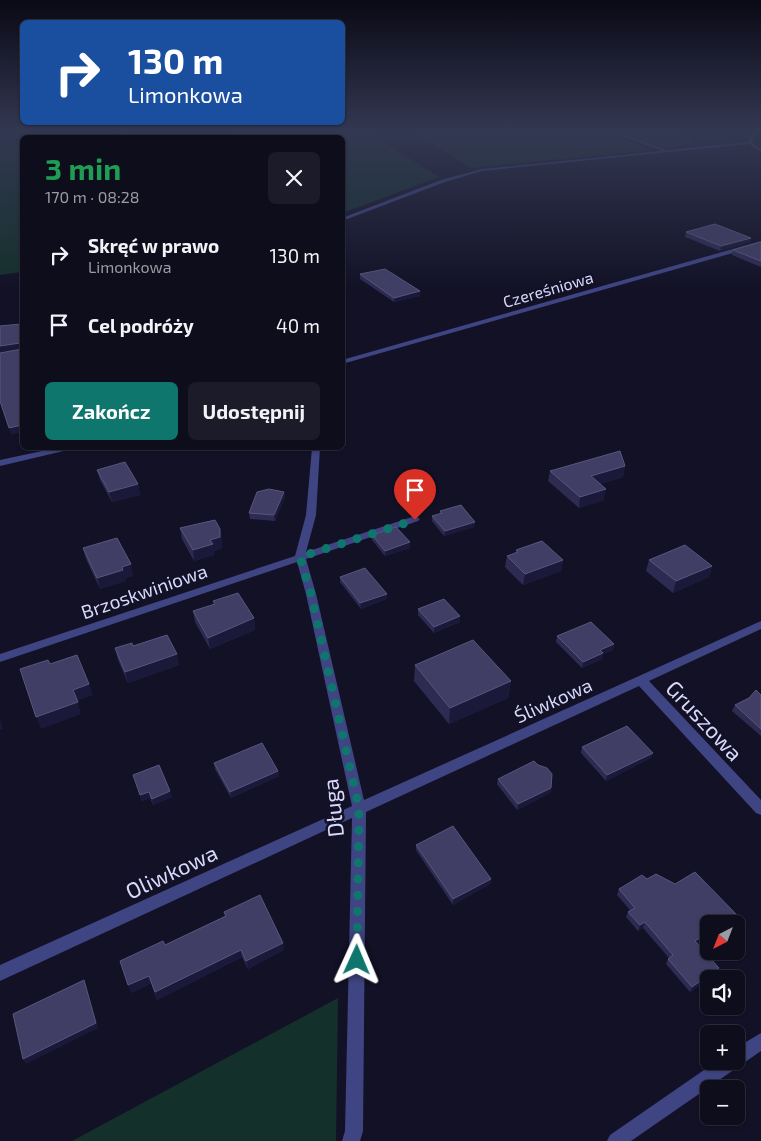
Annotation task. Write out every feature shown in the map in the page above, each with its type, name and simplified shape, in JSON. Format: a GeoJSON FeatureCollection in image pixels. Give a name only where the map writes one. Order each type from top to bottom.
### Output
{"type":"FeatureCollection","features":[{"type":"Feature","properties":{"kind":"street"},"geometry":{"type":"LineString","coordinates":[[345,219],[437,183]]}},
{"type":"Feature","properties":{"kind":"street","name":"Czereśniowa"},"geometry":{"type":"LineString","coordinates":[[345,361],[761,243]]}},
{"type":"Feature","properties":{"kind":"street"},"geometry":{"type":"LineString","coordinates":[[0,463],[56,450]]}},
{"type":"Feature","properties":{"kind":"street"},"geometry":{"type":"LineString","coordinates":[[300,557],[311,515],[316,450]]}},
{"type":"Feature","properties":{"kind":"street","name":"Brzoskwiniowa"},"geometry":{"type":"LineString","coordinates":[[0,658],[415,520]]}},
{"type":"Feature","properties":{"kind":"street","name":"Długa"},"geometry":{"type":"LineString","coordinates":[[300,557],[311,594],[359,808],[354,1121],[351,1141]]}},
{"type":"Feature","properties":{"kind":"street","name":"Śliwkowa"},"geometry":{"type":"LineString","coordinates":[[359,808],[761,625]]}},
{"type":"Feature","properties":{"kind":"street","name":"Gruszowa"},"geometry":{"type":"LineString","coordinates":[[641,680],[761,809]]}},
{"type":"Feature","properties":{"kind":"street","name":"Oliwkowa"},"geometry":{"type":"LineString","coordinates":[[0,973],[359,808]]}},
{"type":"Feature","properties":{"kind":"street"},"geometry":{"type":"LineString","coordinates":[[745,1052],[761,1041]]}},
{"type":"Feature","properties":{"kind":"street"},"geometry":{"type":"LineString","coordinates":[[616,1141],[719,1070]]}},
{"type":"Feature","properties":{"kind":"green space"},"geometry":{"type":"Polygon","coordinates":[[[0,183],[20,183],[20,272],[0,275],[0,183]]]}},
{"type":"Feature","properties":{"kind":"green space"},"geometry":{"type":"Polygon","coordinates":[[[345,183],[422,183],[345,212],[345,183]]]}},
{"type":"Feature","properties":{"kind":"green space"},"geometry":{"type":"Polygon","coordinates":[[[338,998],[336,1141],[72,1141],[338,998]]]}},
{"type":"Feature","properties":{"kind":"building"},"geometry":{"type":"Polygon","coordinates":[[[715,224],[751,238],[721,246],[686,232],[715,224]]]}},
{"type":"Feature","properties":{"kind":"building"},"geometry":{"type":"Polygon","coordinates":[[[761,242],[761,261],[733,250],[761,242]]]}},
{"type":"Feature","properties":{"kind":"building"},"geometry":{"type":"Polygon","coordinates":[[[385,269],[420,291],[394,298],[360,274],[385,269]]]}},
{"type":"Feature","properties":{"kind":"building"},"geometry":{"type":"Polygon","coordinates":[[[20,324],[20,343],[0,346],[0,326],[20,324]]]}},
{"type":"Feature","properties":{"kind":"building"},"geometry":{"type":"Polygon","coordinates":[[[20,349],[20,425],[9,428],[0,401],[0,353],[20,349]]]}},
{"type":"Feature","properties":{"kind":"building"},"geometry":{"type":"Polygon","coordinates":[[[620,451],[625,466],[591,476],[606,489],[580,497],[550,471],[620,451]]]}},
{"type":"Feature","properties":{"kind":"building"},"geometry":{"type":"Polygon","coordinates":[[[125,462],[138,484],[109,492],[97,470],[125,462]]]}},
{"type":"Feature","properties":{"kind":"building"},"geometry":{"type":"Polygon","coordinates":[[[269,489],[284,492],[274,515],[249,513],[257,492],[269,489]]]}},
{"type":"Feature","properties":{"kind":"building"},"geometry":{"type":"Polygon","coordinates":[[[461,505],[475,522],[445,531],[432,516],[442,513],[440,511],[461,505]]]}},
{"type":"Feature","properties":{"kind":"building"},"geometry":{"type":"Polygon","coordinates":[[[215,520],[220,529],[220,537],[210,540],[213,544],[193,550],[180,528],[215,520]]]}},
{"type":"Feature","properties":{"kind":"building"},"geometry":{"type":"Polygon","coordinates":[[[396,527],[410,542],[385,551],[372,535],[396,527]]]}},
{"type":"Feature","properties":{"kind":"building"},"geometry":{"type":"Polygon","coordinates":[[[117,538],[131,564],[122,567],[123,570],[97,578],[83,548],[117,538]]]}},
{"type":"Feature","properties":{"kind":"building"},"geometry":{"type":"Polygon","coordinates":[[[542,541],[563,560],[525,574],[507,556],[518,552],[516,550],[542,541]]]}},
{"type":"Feature","properties":{"kind":"building"},"geometry":{"type":"Polygon","coordinates":[[[685,545],[712,566],[676,581],[649,560],[685,545]]]}},
{"type":"Feature","properties":{"kind":"building"},"geometry":{"type":"Polygon","coordinates":[[[365,568],[387,594],[360,603],[340,577],[365,568]]]}},
{"type":"Feature","properties":{"kind":"building"},"geometry":{"type":"Polygon","coordinates":[[[238,593],[254,618],[208,638],[193,611],[215,604],[213,601],[238,593]]]}},
{"type":"Feature","properties":{"kind":"building"},"geometry":{"type":"Polygon","coordinates":[[[444,599],[460,616],[434,627],[418,609],[444,599]]]}},
{"type":"Feature","properties":{"kind":"building"},"geometry":{"type":"Polygon","coordinates":[[[591,622],[614,644],[600,650],[603,653],[583,662],[557,636],[591,622]]]}},
{"type":"Feature","properties":{"kind":"building"},"geometry":{"type":"Polygon","coordinates":[[[167,635],[177,654],[125,672],[115,648],[132,643],[133,646],[167,635]]]}},
{"type":"Feature","properties":{"kind":"building"},"geometry":{"type":"Polygon","coordinates":[[[473,640],[511,681],[450,708],[415,665],[473,640]]]}},
{"type":"Feature","properties":{"kind":"building"},"geometry":{"type":"Polygon","coordinates":[[[77,655],[89,684],[73,690],[78,702],[36,717],[20,669],[48,660],[50,664],[77,655]]]}},
{"type":"Feature","properties":{"kind":"building"},"geometry":{"type":"Polygon","coordinates":[[[756,690],[761,695],[761,729],[735,705],[749,698],[756,690]]]}},
{"type":"Feature","properties":{"kind":"building"},"geometry":{"type":"Polygon","coordinates":[[[627,726],[653,753],[607,775],[582,747],[627,726]]]}},
{"type":"Feature","properties":{"kind":"building"},"geometry":{"type":"Polygon","coordinates":[[[262,743],[278,771],[230,792],[214,763],[262,743]]]}},
{"type":"Feature","properties":{"kind":"building"},"geometry":{"type":"Polygon","coordinates":[[[534,761],[538,765],[547,768],[552,774],[551,788],[518,804],[498,779],[534,761]]]}},
{"type":"Feature","properties":{"kind":"building"},"geometry":{"type":"Polygon","coordinates":[[[159,765],[170,791],[152,799],[149,792],[140,795],[133,775],[159,765]]]}},
{"type":"Feature","properties":{"kind":"building"},"geometry":{"type":"Polygon","coordinates":[[[453,826],[491,879],[453,899],[416,845],[453,826]]]}},
{"type":"Feature","properties":{"kind":"building"},"geometry":{"type":"Polygon","coordinates":[[[695,872],[736,914],[700,915],[700,938],[695,941],[700,947],[700,960],[712,960],[719,968],[716,970],[700,970],[700,981],[692,987],[668,959],[673,955],[645,922],[640,925],[628,912],[635,908],[619,889],[642,875],[647,879],[656,874],[675,884],[695,872]]]}},
{"type":"Feature","properties":{"kind":"building"},"geometry":{"type":"Polygon","coordinates":[[[260,895],[283,943],[246,961],[241,950],[155,992],[149,976],[128,985],[120,961],[163,941],[165,945],[226,916],[224,912],[260,895]]]}},
{"type":"Feature","properties":{"kind":"building"},"geometry":{"type":"Polygon","coordinates":[[[84,980],[96,1023],[23,1059],[13,1014],[84,980]]]}},
{"type":"Feature","properties":{"kind":"route"},"geometry":{"type":"LineString","coordinates":[[357,960],[359,808],[311,594],[300,557],[415,520]]}}]}
